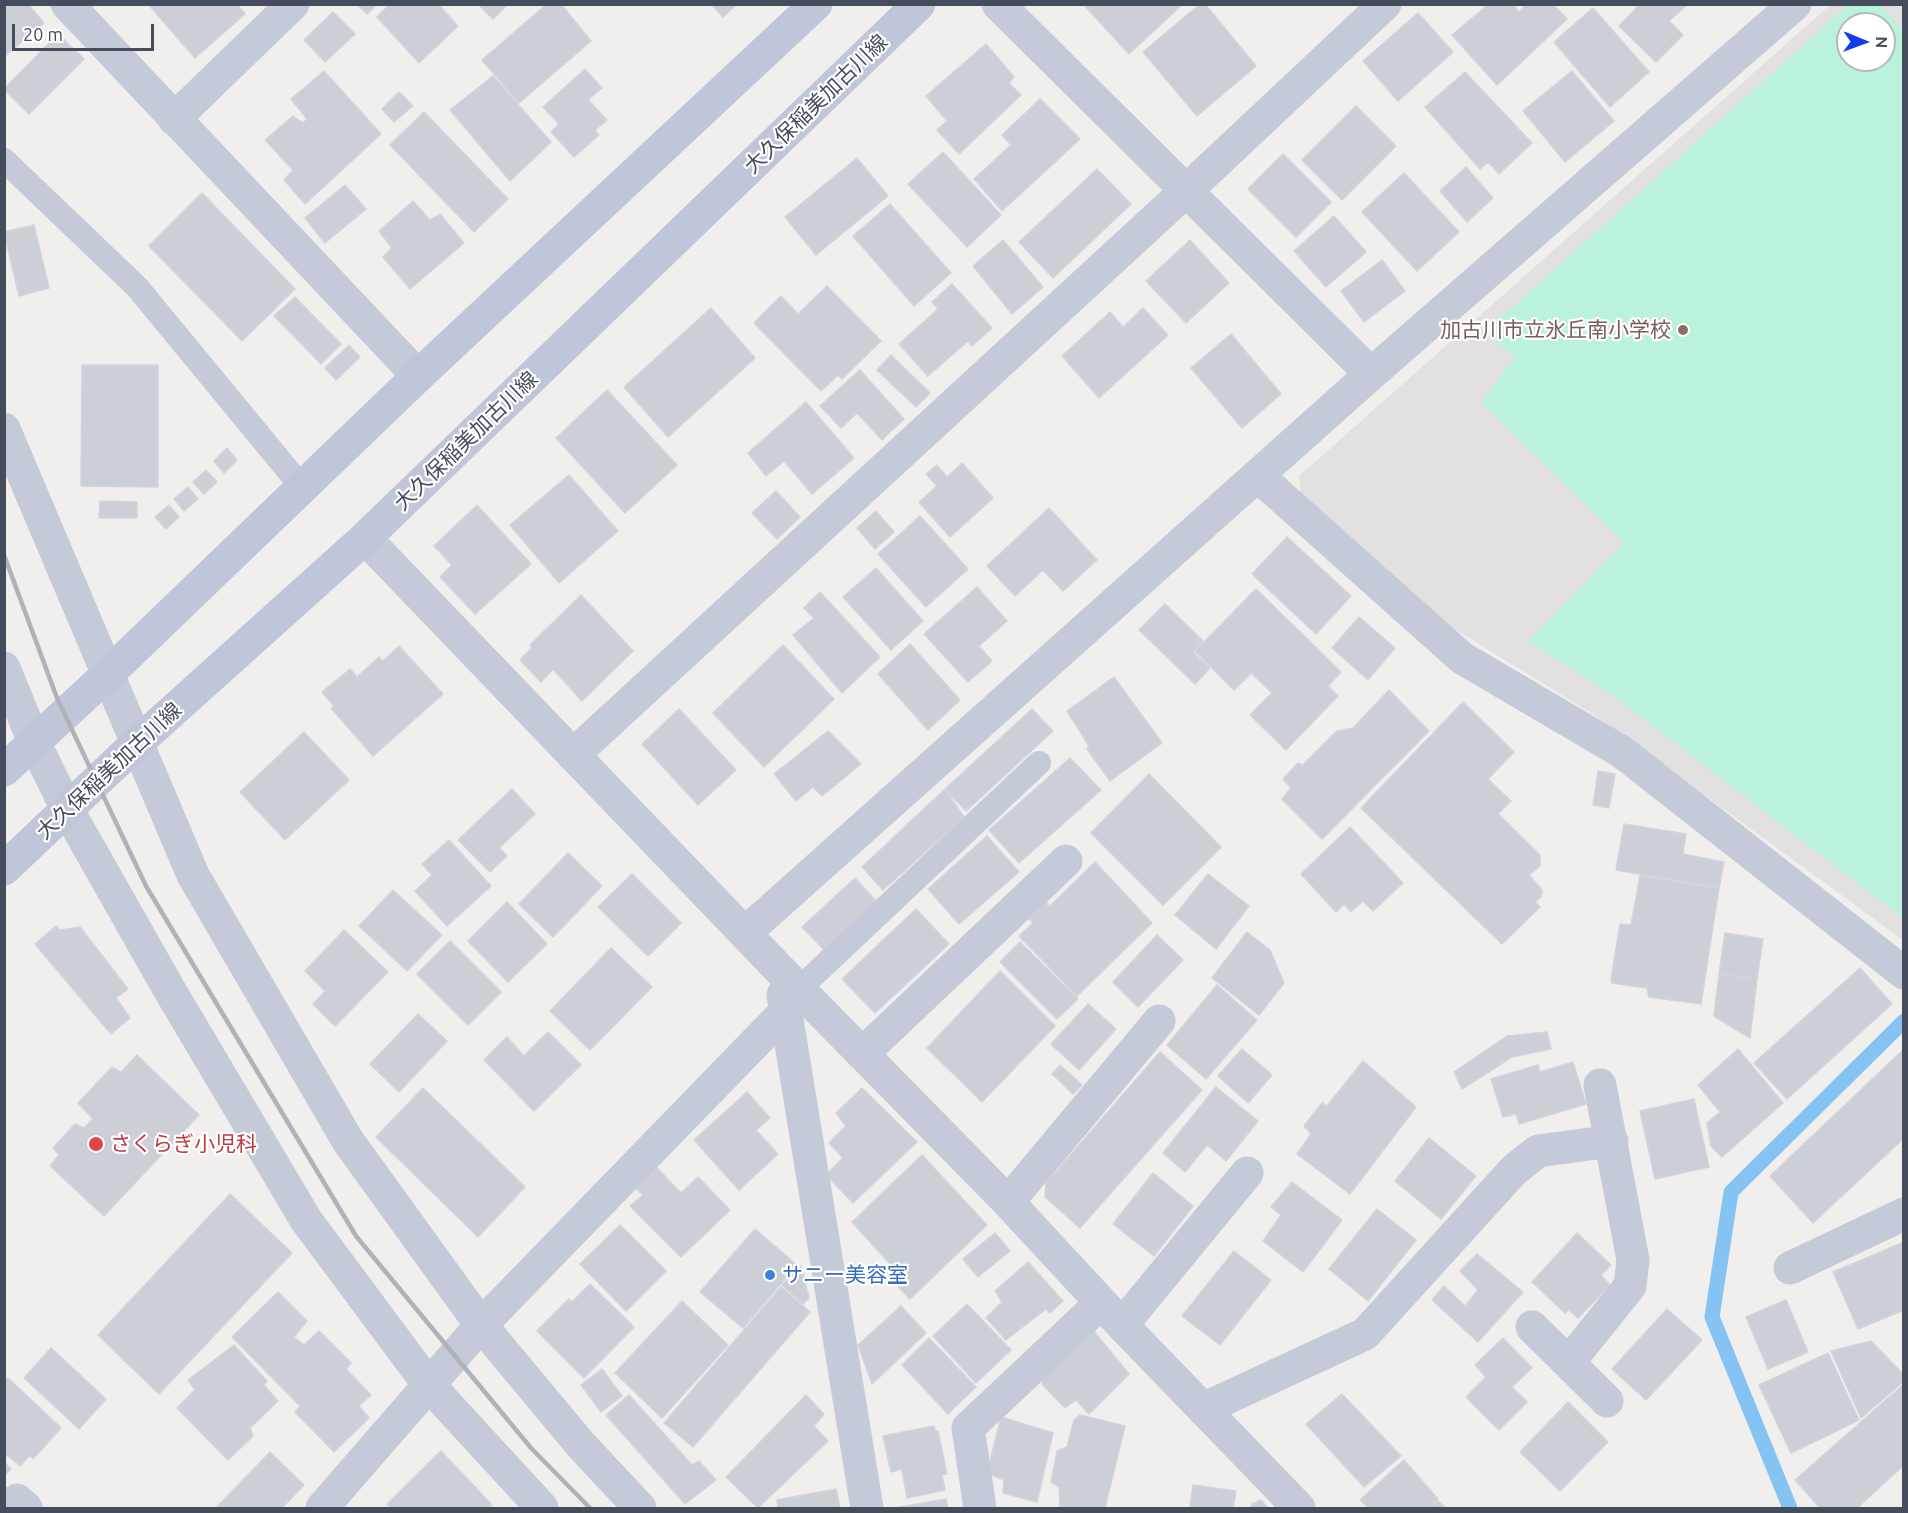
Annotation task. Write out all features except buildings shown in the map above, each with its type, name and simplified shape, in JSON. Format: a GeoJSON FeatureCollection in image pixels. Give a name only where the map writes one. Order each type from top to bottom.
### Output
{"type":"FeatureCollection","features":[{"type":"Feature","properties":{"kind":"main road"},"geometry":{"type":"LineString","coordinates":[[4,770],[107,675],[301,486],[816,4]]}},
{"type":"Feature","properties":{"kind":"main road","name":"大久保稲美加古川線"},"geometry":{"type":"LineString","coordinates":[[4,868],[137,743],[365,538],[919,4]]}},
{"type":"Feature","properties":{"kind":"street"},"geometry":{"type":"LineString","coordinates":[[66,4],[418,376]]}},
{"type":"Feature","properties":{"kind":"street"},"geometry":{"type":"LineString","coordinates":[[174,119],[293,4]]}},
{"type":"Feature","properties":{"kind":"street"},"geometry":{"type":"LineString","coordinates":[[998,4],[1371,374]]}},
{"type":"Feature","properties":{"kind":"street"},"geometry":{"type":"LineString","coordinates":[[573,755],[1187,190],[1385,4]]}},
{"type":"Feature","properties":{"kind":"street"},"geometry":{"type":"LineString","coordinates":[[746,933],[1371,374],[1794,4]]}},
{"type":"Feature","properties":{"kind":"street"},"geometry":{"type":"LineString","coordinates":[[4,429],[193,875],[348,1141],[481,1325],[581,1445],[640,1509]]}},
{"type":"Feature","properties":{"kind":"street"},"geometry":{"type":"LineString","coordinates":[[1258,476],[1462,658],[1622,752],[1904,973]]}},
{"type":"Feature","properties":{"kind":"street"},"geometry":{"type":"LineString","coordinates":[[365,538],[746,933],[788,991],[862,1054],[1008,1202],[1111,1314],[1299,1509]]}},
{"type":"Feature","properties":{"kind":"street"},"geometry":{"type":"LineString","coordinates":[[4,668],[34,742],[67,809],[169,989],[306,1220],[428,1384],[542,1509]]}},
{"type":"Feature","properties":{"kind":"street"},"geometry":{"type":"LineString","coordinates":[[862,1054],[1066,861]]}},
{"type":"Feature","properties":{"kind":"street"},"geometry":{"type":"LineString","coordinates":[[322,1509],[481,1325],[788,991]]}},
{"type":"Feature","properties":{"kind":"street"},"geometry":{"type":"LineString","coordinates":[[788,991],[867,1509]]}},
{"type":"Feature","properties":{"kind":"street"},"geometry":{"type":"LineString","coordinates":[[1008,1202],[1159,1021]]}},
{"type":"Feature","properties":{"kind":"street"},"geometry":{"type":"LineString","coordinates":[[1569,1362],[1630,1286],[1633,1260],[1600,1085]]}},
{"type":"Feature","properties":{"kind":"street"},"geometry":{"type":"LineString","coordinates":[[1203,1409],[1365,1334],[1526,1161],[1612,1141]]}},
{"type":"Feature","properties":{"kind":"street"},"geometry":{"type":"LineString","coordinates":[[980,1509],[968,1428],[1111,1314],[1247,1173]]}},
{"type":"Feature","properties":{"kind":"street"},"geometry":{"type":"LineString","coordinates":[[1790,1268],[1904,1214]]}},
{"type":"Feature","properties":{"kind":"street"},"geometry":{"type":"LineString","coordinates":[[1532,1326],[1607,1401]]}},
{"type":"Feature","properties":{"kind":"lane"},"geometry":{"type":"LineString","coordinates":[[4,160],[137,287],[301,486]]}},
{"type":"Feature","properties":{"kind":"lane"},"geometry":{"type":"LineString","coordinates":[[788,991],[1039,763]]}},
{"type":"Feature","properties":{"kind":"shaded area","name":"加古川市立氷丘南小学校"},"geometry":{"type":"Polygon","coordinates":[[[1830,5],[1903,5],[1903,940],[1599,718],[1453,628],[1302,500],[1299,476],[1830,5]]]}},
{"type":"Feature","properties":{"kind":"green space","name":"加古川市立氷丘南小学校"},"geometry":{"type":"Polygon","coordinates":[[[1848,5],[1880,5],[1886,12],[1840,12],[1848,5]]]}},
{"type":"Feature","properties":{"kind":"green space","name":"加古川市立氷丘南小学校"},"geometry":{"type":"Polygon","coordinates":[[[1836,16],[1836,72],[1896,72],[1896,22],[1903,30],[1903,918],[1611,694],[1528,641],[1624,543],[1481,402],[1515,358],[1485,332],[1836,16]]]}},
{"type":"Feature","properties":{"kind":"waterway"},"geometry":{"type":"LineString","coordinates":[[1790,1508],[1712,1317],[1731,1192],[1904,1021]]}},
{"type":"Feature","properties":{"kind":"railway"},"geometry":{"type":"LineString","coordinates":[[4,555],[57,698],[146,886],[356,1236],[531,1448],[590,1508]]}},
{"type":"Feature","properties":{"kind":"place","name":"加古川市立氷丘南小学校"},"geometry":{"type":"Point","coordinates":[1683,330]}},
{"type":"Feature","properties":{"kind":"place","name":"さくらぎ小児科"},"geometry":{"type":"Point","coordinates":[96,1144]}},
{"type":"Feature","properties":{"kind":"place","name":"サニー美容室"},"geometry":{"type":"Point","coordinates":[770,1275]}}]}
